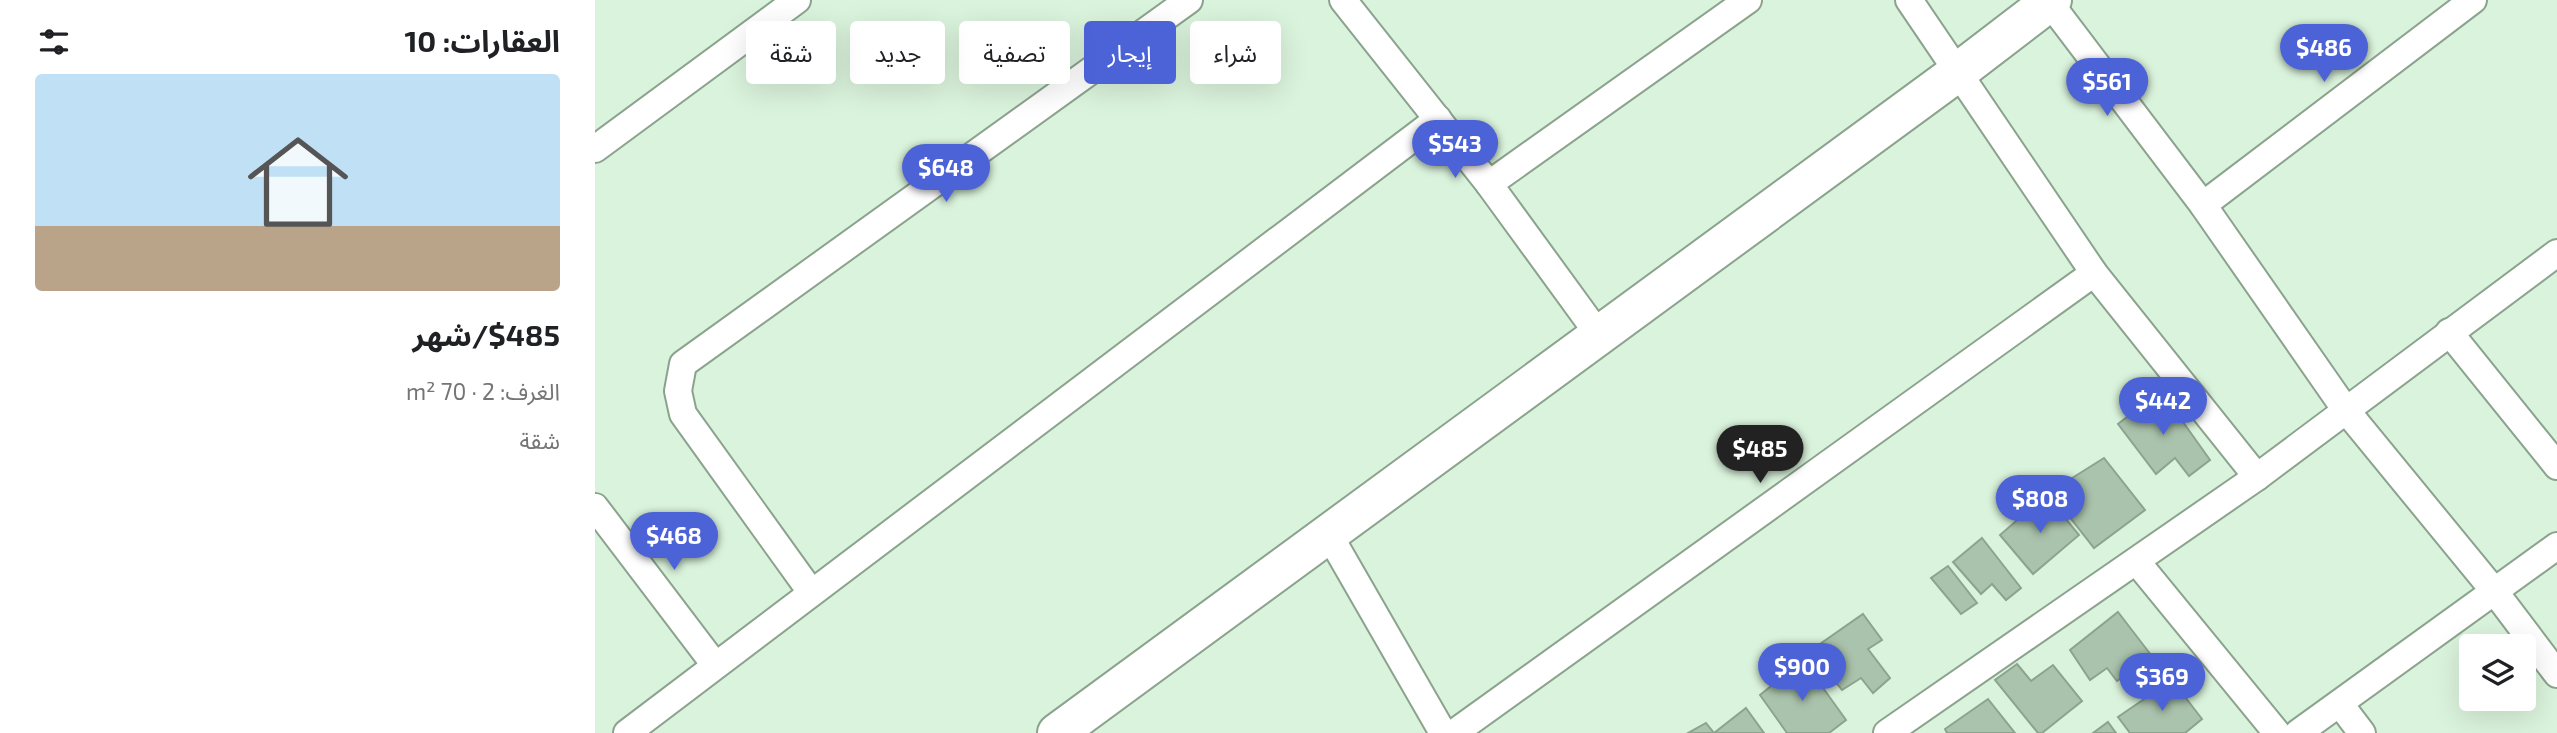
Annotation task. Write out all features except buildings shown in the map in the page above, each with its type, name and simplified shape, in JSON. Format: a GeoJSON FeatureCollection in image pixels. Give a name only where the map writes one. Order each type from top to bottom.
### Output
{"type":"FeatureCollection","features":[{"type":"Feature","properties":{"kind":"street"},"geometry":{"type":"LineString","coordinates":[[595,149],[797,0]]}},
{"type":"Feature","properties":{"kind":"street"},"geometry":{"type":"LineString","coordinates":[[811,592],[683,414],[678,391],[683,364],[1189,0]]}},
{"type":"Feature","properties":{"kind":"street"},"geometry":{"type":"LineString","coordinates":[[1489,184],[1748,0]]}},
{"type":"Feature","properties":{"kind":"street"},"geometry":{"type":"LineString","coordinates":[[1909,0],[2094,273],[2257,477]]}},
{"type":"Feature","properties":{"kind":"street"},"geometry":{"type":"LineString","coordinates":[[2203,205],[2473,0]]}},
{"type":"Feature","properties":{"kind":"street"},"geometry":{"type":"LineString","coordinates":[[1345,1],[1489,184],[1599,335]]}},
{"type":"Feature","properties":{"kind":"street"},"geometry":{"type":"LineString","coordinates":[[1057,733],[1958,72],[2050,1],[2203,205],[2345,409],[2557,674]]}},
{"type":"Feature","properties":{"kind":"street"},"geometry":{"type":"LineString","coordinates":[[627,733],[1438,119]]}},
{"type":"Feature","properties":{"kind":"street"},"geometry":{"type":"LineString","coordinates":[[1887,733],[2257,477],[2557,253]]}},
{"type":"Feature","properties":{"kind":"street"},"geometry":{"type":"LineString","coordinates":[[1454,733],[2094,273]]}},
{"type":"Feature","properties":{"kind":"street"},"geometry":{"type":"LineString","coordinates":[[2449,332],[2557,466]]}},
{"type":"Feature","properties":{"kind":"street"},"geometry":{"type":"LineString","coordinates":[[595,507],[715,666]]}},
{"type":"Feature","properties":{"kind":"street"},"geometry":{"type":"LineString","coordinates":[[1328,533],[1443,733]]}},
{"type":"Feature","properties":{"kind":"street"},"geometry":{"type":"LineString","coordinates":[[2298,733],[2557,546]]}},
{"type":"Feature","properties":{"kind":"street"},"geometry":{"type":"LineString","coordinates":[[2137,562],[2277,733]]}},
{"type":"Feature","properties":{"kind":"street"},"geometry":{"type":"LineString","coordinates":[[2340,704],[2362,733]]}}]}
